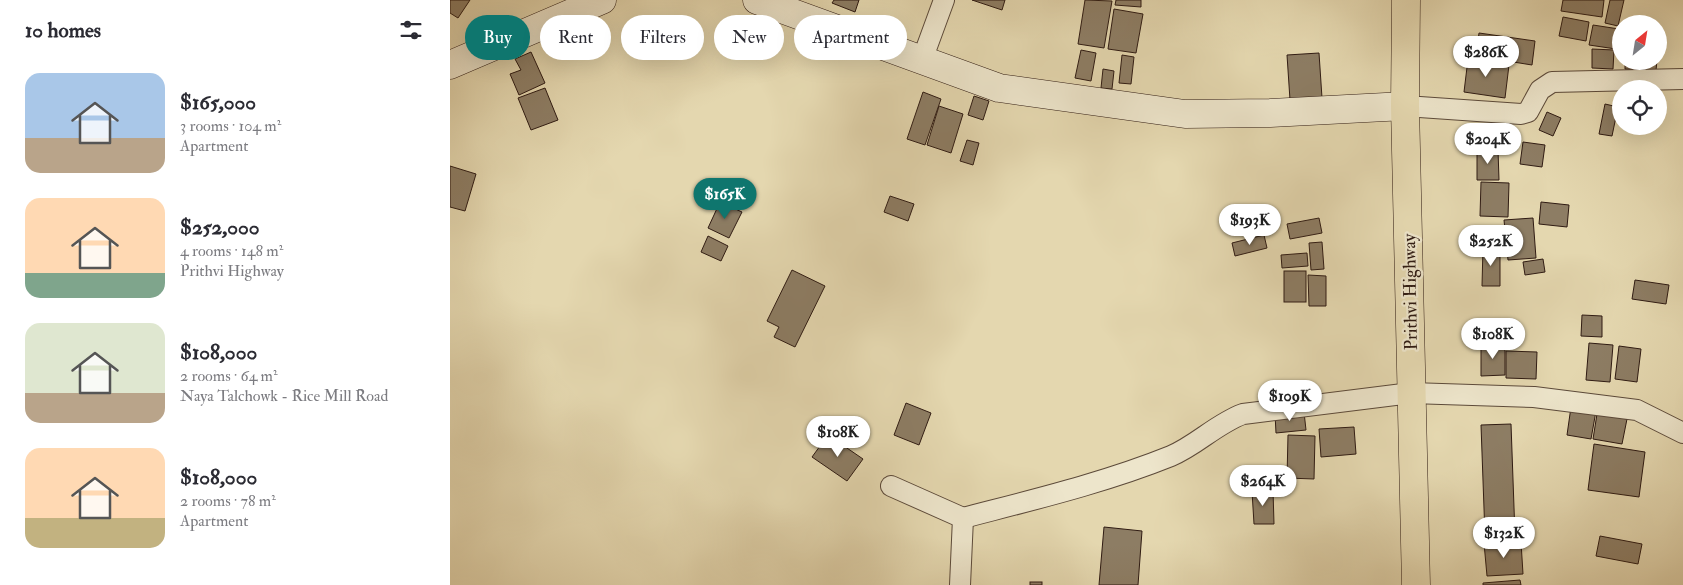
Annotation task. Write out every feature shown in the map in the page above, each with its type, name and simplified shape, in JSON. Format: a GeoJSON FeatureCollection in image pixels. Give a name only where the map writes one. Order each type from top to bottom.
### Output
{"type":"FeatureCollection","features":[{"type":"Feature","properties":{"kind":"highway","name":"Prithvi Highway"},"geometry":{"type":"LineString","coordinates":[[1406,0],[1404,106],[1416,585]]}},
{"type":"Feature","properties":{"kind":"main road"},"geometry":{"type":"LineString","coordinates":[[450,65],[602,0]]}},
{"type":"Feature","properties":{"kind":"main road"},"geometry":{"type":"LineString","coordinates":[[757,0],[999,88],[1185,114],[1270,113],[1404,106]]}},
{"type":"Feature","properties":{"kind":"street"},"geometry":{"type":"LineString","coordinates":[[922,60],[944,0]]}},
{"type":"Feature","properties":{"kind":"street"},"geometry":{"type":"LineString","coordinates":[[1404,106],[1521,114],[1528,112],[1540,90],[1552,82],[1683,79]]}},
{"type":"Feature","properties":{"kind":"street"},"geometry":{"type":"LineString","coordinates":[[891,486],[963,518],[1062,492],[1171,455],[1198,442],[1225,420],[1243,414],[1411,393],[1534,397],[1637,410],[1683,433]]}},
{"type":"Feature","properties":{"kind":"street"},"geometry":{"type":"LineString","coordinates":[[960,585],[963,518]]}},
{"type":"Feature","properties":{"kind":"building"},"geometry":{"type":"Polygon","coordinates":[[[450,0],[470,0],[458,18],[450,13],[450,0]]]}},
{"type":"Feature","properties":{"kind":"building"},"geometry":{"type":"Polygon","coordinates":[[[834,0],[859,0],[855,12],[832,3],[834,0]]]}},
{"type":"Feature","properties":{"kind":"building"},"geometry":{"type":"Polygon","coordinates":[[[972,0],[1005,0],[1002,10],[972,0]]]}},
{"type":"Feature","properties":{"kind":"building"},"geometry":{"type":"Polygon","coordinates":[[[1085,0],[1112,1],[1104,48],[1078,44],[1085,0]]]}},
{"type":"Feature","properties":{"kind":"building"},"geometry":{"type":"Polygon","coordinates":[[[1116,0],[1141,0],[1141,7],[1115,5],[1116,0]]]}},
{"type":"Feature","properties":{"kind":"building"},"geometry":{"type":"Polygon","coordinates":[[[1563,0],[1604,0],[1602,17],[1561,11],[1563,0]]]}},
{"type":"Feature","properties":{"kind":"building"},"geometry":{"type":"Polygon","coordinates":[[[1610,0],[1624,0],[1621,15],[1612,15],[1612,25],[1605,23],[1610,0]]]}},
{"type":"Feature","properties":{"kind":"building"},"geometry":{"type":"Polygon","coordinates":[[[1114,9],[1143,14],[1136,53],[1108,49],[1114,9]]]}},
{"type":"Feature","properties":{"kind":"building"},"geometry":{"type":"Polygon","coordinates":[[[1563,17],[1589,22],[1586,41],[1559,36],[1563,17]]]}},
{"type":"Feature","properties":{"kind":"building"},"geometry":{"type":"Polygon","coordinates":[[[1593,25],[1612,28],[1612,48],[1589,45],[1593,25]]]}},
{"type":"Feature","properties":{"kind":"building"},"geometry":{"type":"Polygon","coordinates":[[[1479,33],[1535,41],[1532,65],[1476,56],[1479,33]]]}},
{"type":"Feature","properties":{"kind":"building"},"geometry":{"type":"Polygon","coordinates":[[[1592,49],[1612,50],[1612,69],[1592,68],[1592,49]]]}},
{"type":"Feature","properties":{"kind":"building"},"geometry":{"type":"Polygon","coordinates":[[[1081,50],[1096,53],[1091,81],[1075,78],[1081,50]]]}},
{"type":"Feature","properties":{"kind":"building"},"geometry":{"type":"Polygon","coordinates":[[[530,52],[545,83],[519,95],[510,74],[521,70],[516,60],[530,60],[530,52]]]}},
{"type":"Feature","properties":{"kind":"building"},"geometry":{"type":"Polygon","coordinates":[[[1319,53],[1322,98],[1290,100],[1287,55],[1319,53]]]}},
{"type":"Feature","properties":{"kind":"building"},"geometry":{"type":"Polygon","coordinates":[[[1122,55],[1134,57],[1131,84],[1119,83],[1122,55]]]}},
{"type":"Feature","properties":{"kind":"building"},"geometry":{"type":"Polygon","coordinates":[[[1468,59],[1509,65],[1505,98],[1464,92],[1468,59]]]}},
{"type":"Feature","properties":{"kind":"building"},"geometry":{"type":"Polygon","coordinates":[[[1103,69],[1114,71],[1112,89],[1101,88],[1103,69]]]}},
{"type":"Feature","properties":{"kind":"building"},"geometry":{"type":"Polygon","coordinates":[[[545,88],[558,120],[531,130],[518,98],[545,88]]]}},
{"type":"Feature","properties":{"kind":"building"},"geometry":{"type":"Polygon","coordinates":[[[923,92],[941,99],[925,145],[907,139],[923,92]]]}},
{"type":"Feature","properties":{"kind":"building"},"geometry":{"type":"Polygon","coordinates":[[[974,96],[989,101],[983,120],[968,115],[974,96]]]}},
{"type":"Feature","properties":{"kind":"building"},"geometry":{"type":"Polygon","coordinates":[[[1605,104],[1612,106],[1612,136],[1599,134],[1605,104]]]}},
{"type":"Feature","properties":{"kind":"building"},"geometry":{"type":"Polygon","coordinates":[[[939,106],[963,114],[951,153],[927,145],[939,106]]]}},
{"type":"Feature","properties":{"kind":"building"},"geometry":{"type":"Polygon","coordinates":[[[1547,112],[1561,118],[1553,136],[1539,130],[1547,112]]]}},
{"type":"Feature","properties":{"kind":"building"},"geometry":{"type":"Polygon","coordinates":[[[967,140],[979,143],[973,165],[960,161],[967,140]]]}},
{"type":"Feature","properties":{"kind":"building"},"geometry":{"type":"Polygon","coordinates":[[[1523,142],[1545,145],[1542,167],[1520,164],[1523,142]]]}},
{"type":"Feature","properties":{"kind":"building"},"geometry":{"type":"Polygon","coordinates":[[[1477,150],[1498,150],[1499,180],[1477,180],[1477,150]]]}},
{"type":"Feature","properties":{"kind":"building"},"geometry":{"type":"Polygon","coordinates":[[[450,166],[476,174],[465,211],[450,207],[450,166]]]}},
{"type":"Feature","properties":{"kind":"building"},"geometry":{"type":"Polygon","coordinates":[[[1481,182],[1509,183],[1508,217],[1480,216],[1481,182]]]}},
{"type":"Feature","properties":{"kind":"building"},"geometry":{"type":"Polygon","coordinates":[[[890,196],[914,204],[908,221],[884,212],[890,196]]]}},
{"type":"Feature","properties":{"kind":"building"},"geometry":{"type":"Polygon","coordinates":[[[720,202],[742,212],[729,238],[708,228],[720,202]]]}},
{"type":"Feature","properties":{"kind":"building"},"geometry":{"type":"Polygon","coordinates":[[[1541,202],[1569,205],[1567,227],[1539,224],[1541,202]]]}},
{"type":"Feature","properties":{"kind":"building"},"geometry":{"type":"Polygon","coordinates":[[[1319,218],[1322,233],[1290,239],[1287,224],[1319,218]]]}},
{"type":"Feature","properties":{"kind":"building"},"geometry":{"type":"Polygon","coordinates":[[[1533,218],[1536,258],[1508,260],[1504,220],[1533,218]]]}},
{"type":"Feature","properties":{"kind":"building"},"geometry":{"type":"Polygon","coordinates":[[[1264,235],[1267,248],[1235,256],[1232,243],[1264,235]]]}},
{"type":"Feature","properties":{"kind":"building"},"geometry":{"type":"Polygon","coordinates":[[[708,236],[728,246],[721,261],[701,252],[708,236]]]}},
{"type":"Feature","properties":{"kind":"building"},"geometry":{"type":"Polygon","coordinates":[[[1322,242],[1324,269],[1311,270],[1309,243],[1322,242]]]}},
{"type":"Feature","properties":{"kind":"building"},"geometry":{"type":"Polygon","coordinates":[[[1483,247],[1500,248],[1500,286],[1482,286],[1483,247]]]}},
{"type":"Feature","properties":{"kind":"building"},"geometry":{"type":"Polygon","coordinates":[[[1307,253],[1308,266],[1282,268],[1281,255],[1307,253]]]}},
{"type":"Feature","properties":{"kind":"building"},"geometry":{"type":"Polygon","coordinates":[[[1543,259],[1545,272],[1525,275],[1523,262],[1543,259]]]}},
{"type":"Feature","properties":{"kind":"building"},"geometry":{"type":"Polygon","coordinates":[[[792,270],[825,286],[795,347],[774,337],[779,327],[767,321],[792,270]]]}},
{"type":"Feature","properties":{"kind":"building"},"geometry":{"type":"Polygon","coordinates":[[[1284,271],[1306,271],[1306,302],[1284,302],[1284,271]]]}},
{"type":"Feature","properties":{"kind":"building"},"geometry":{"type":"Polygon","coordinates":[[[1308,275],[1326,276],[1326,306],[1309,306],[1308,275]]]}},
{"type":"Feature","properties":{"kind":"building"},"geometry":{"type":"Polygon","coordinates":[[[1635,280],[1669,285],[1666,304],[1632,299],[1635,280]]]}},
{"type":"Feature","properties":{"kind":"building"},"geometry":{"type":"Polygon","coordinates":[[[1582,315],[1602,316],[1602,337],[1581,336],[1582,315]]]}},
{"type":"Feature","properties":{"kind":"building"},"geometry":{"type":"Polygon","coordinates":[[[1589,343],[1613,345],[1610,382],[1586,380],[1589,343]]]}},
{"type":"Feature","properties":{"kind":"building"},"geometry":{"type":"Polygon","coordinates":[[[1481,345],[1505,345],[1505,375],[1481,376],[1481,345]]]}},
{"type":"Feature","properties":{"kind":"building"},"geometry":{"type":"Polygon","coordinates":[[[1619,346],[1641,349],[1637,382],[1615,379],[1619,346]]]}},
{"type":"Feature","properties":{"kind":"building"},"geometry":{"type":"Polygon","coordinates":[[[1506,351],[1537,352],[1536,379],[1506,378],[1506,351]]]}},
{"type":"Feature","properties":{"kind":"building"},"geometry":{"type":"Polygon","coordinates":[[[906,403],[931,413],[919,445],[894,435],[906,403]]]}},
{"type":"Feature","properties":{"kind":"building"},"geometry":{"type":"Polygon","coordinates":[[[1571,407],[1596,411],[1591,439],[1567,435],[1571,407]]]}},
{"type":"Feature","properties":{"kind":"building"},"geometry":{"type":"Polygon","coordinates":[[[1304,412],[1306,430],[1276,433],[1275,414],[1304,412]]]}},
{"type":"Feature","properties":{"kind":"building"},"geometry":{"type":"Polygon","coordinates":[[[1597,414],[1627,419],[1622,444],[1593,439],[1597,414]]]}},
{"type":"Feature","properties":{"kind":"building"},"geometry":{"type":"Polygon","coordinates":[[[1511,424],[1515,535],[1485,536],[1481,425],[1511,424]]]}},
{"type":"Feature","properties":{"kind":"building"},"geometry":{"type":"Polygon","coordinates":[[[1354,427],[1356,454],[1321,457],[1319,429],[1354,427]]]}},
{"type":"Feature","properties":{"kind":"building"},"geometry":{"type":"Polygon","coordinates":[[[828,435],[863,459],[847,481],[812,457],[828,435]]]}},
{"type":"Feature","properties":{"kind":"building"},"geometry":{"type":"Polygon","coordinates":[[[1288,435],[1315,436],[1314,479],[1287,478],[1288,435]]]}},
{"type":"Feature","properties":{"kind":"building"},"geometry":{"type":"Polygon","coordinates":[[[1594,444],[1645,452],[1639,497],[1588,490],[1594,444]]]}},
{"type":"Feature","properties":{"kind":"building"},"geometry":{"type":"Polygon","coordinates":[[[1273,490],[1274,524],[1254,524],[1252,491],[1273,490]]]}},
{"type":"Feature","properties":{"kind":"building"},"geometry":{"type":"Polygon","coordinates":[[[1104,527],[1142,531],[1138,585],[1099,585],[1104,527]]]}},
{"type":"Feature","properties":{"kind":"building"},"geometry":{"type":"Polygon","coordinates":[[[1600,536],[1642,544],[1638,564],[1596,556],[1600,536]]]}},
{"type":"Feature","properties":{"kind":"building"},"geometry":{"type":"Polygon","coordinates":[[[1521,542],[1523,574],[1487,576],[1484,543],[1521,542]]]}},
{"type":"Feature","properties":{"kind":"building"},"geometry":{"type":"Polygon","coordinates":[[[1520,580],[1521,585],[1483,585],[1483,583],[1520,580]]]}},
{"type":"Feature","properties":{"kind":"building"},"geometry":{"type":"Polygon","coordinates":[[[1030,582],[1042,582],[1042,585],[1030,585],[1030,582]]]}}]}
